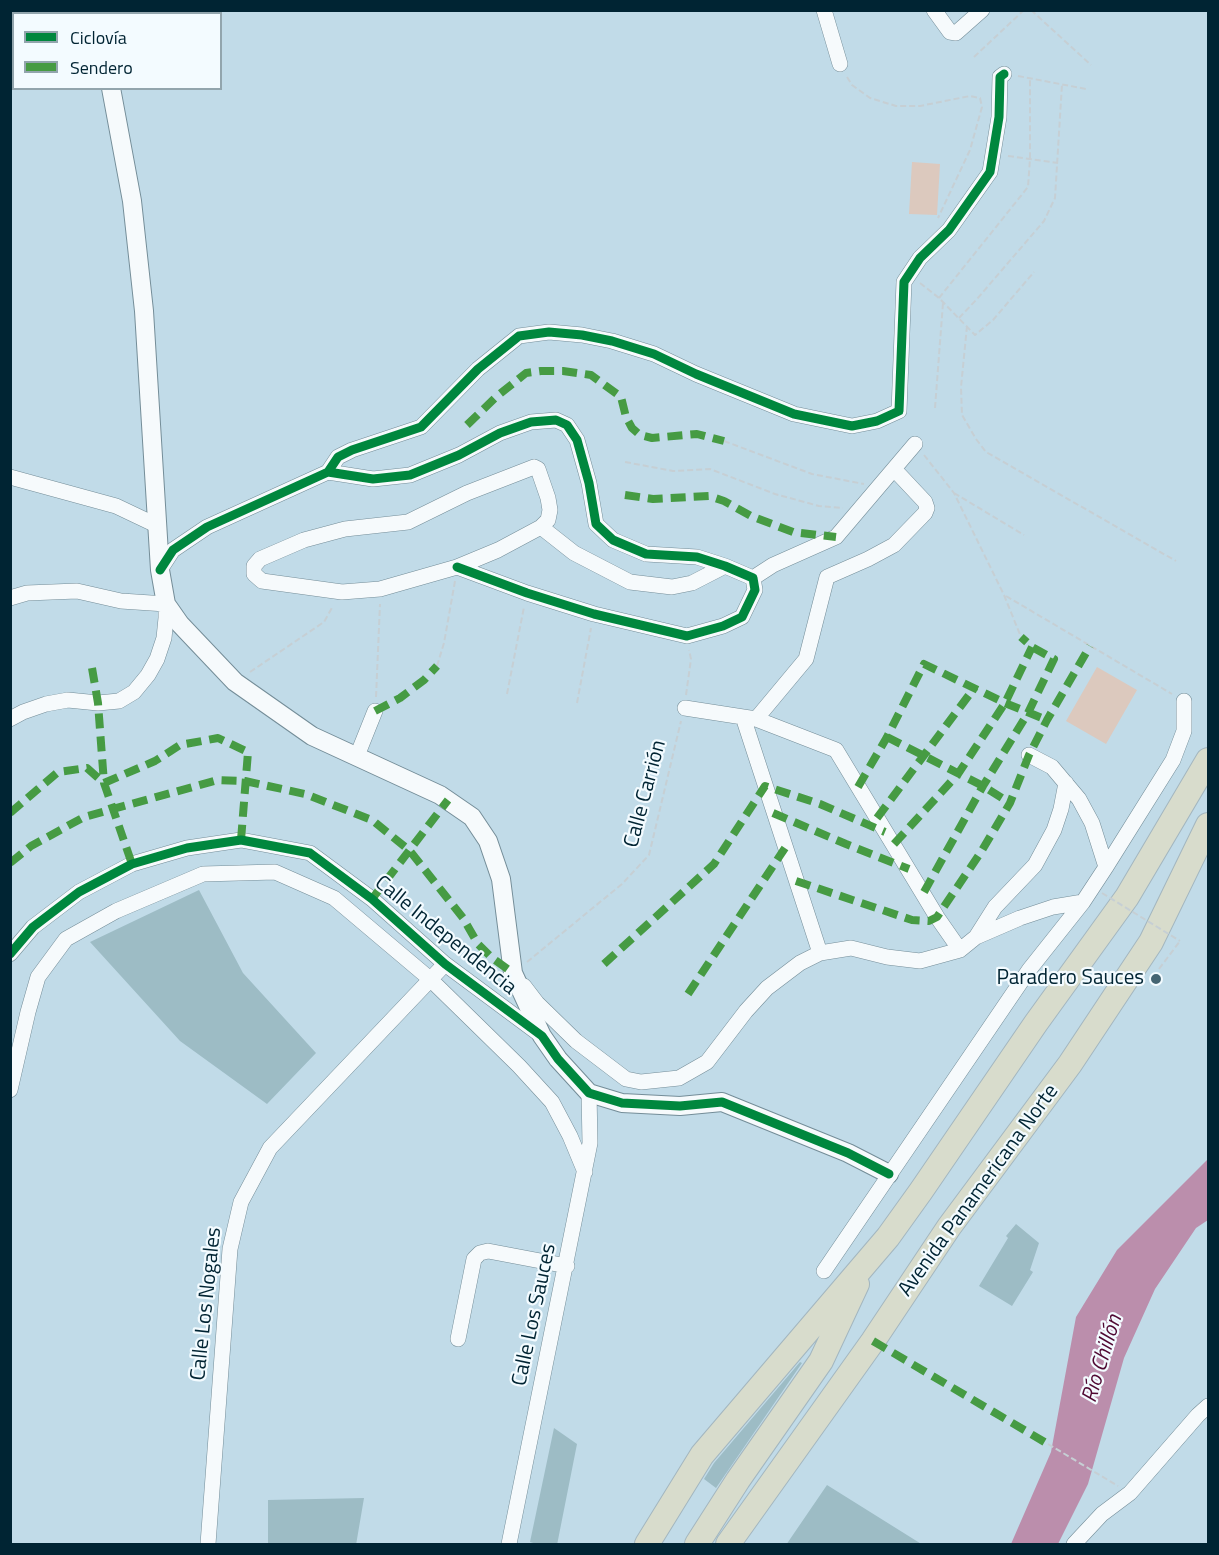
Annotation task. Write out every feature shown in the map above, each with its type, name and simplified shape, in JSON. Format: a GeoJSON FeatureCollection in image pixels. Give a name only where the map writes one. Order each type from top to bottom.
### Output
{"type":"FeatureCollection","features":[{"type":"Feature","properties":{"kind":"highway"},"geometry":{"type":"LineString","coordinates":[[647,1545],[702,1455],[870,1258],[921,1191],[1036,1023],[1127,897],[1209,760]]}},
{"type":"Feature","properties":{"kind":"highway","name":"Avenida Panamericana Norte"},"geometry":{"type":"LineString","coordinates":[[728,1545],[873,1341],[949,1227],[1070,1065],[1151,942],[1209,825]]}},
{"type":"Feature","properties":{"kind":"highway"},"geometry":{"type":"LineString","coordinates":[[697,1545],[738,1480],[821,1361],[870,1258]]}},
{"type":"Feature","properties":{"kind":"street"},"geometry":{"type":"LineString","coordinates":[[824,10],[840,64]]}},
{"type":"Feature","properties":{"kind":"street"},"geometry":{"type":"LineString","coordinates":[[934,10],[950,32],[956,33],[981,10]]}},
{"type":"Feature","properties":{"kind":"street"},"geometry":{"type":"LineString","coordinates":[[160,570],[173,550],[207,527],[328,472],[338,457],[352,450],[421,427],[478,369],[519,336],[549,332],[612,341],[654,354],[794,414],[852,426],[877,421],[899,411],[904,282],[920,258],[949,230],[990,172],[999,117],[1000,77],[1004,74]]}},
{"type":"Feature","properties":{"kind":"street"},"geometry":{"type":"LineString","coordinates":[[10,719],[46,704],[68,700],[98,704],[119,701],[134,692],[148,675],[164,638],[166,604],[156,525],[143,300],[132,201],[111,90]]}},
{"type":"Feature","properties":{"kind":"street"},"geometry":{"type":"LineString","coordinates":[[328,472],[373,479],[410,475],[459,455],[510,429],[531,422],[556,420],[567,425],[577,440],[589,483],[596,524],[613,540],[646,554],[697,557],[753,578]]}},
{"type":"Feature","properties":{"kind":"street"},"geometry":{"type":"LineString","coordinates":[[753,578],[773,565],[836,537],[915,444]]}},
{"type":"Feature","properties":{"kind":"street"},"geometry":{"type":"LineString","coordinates":[[534,467],[538,469],[550,510],[548,520],[541,526],[498,550],[457,567],[380,589],[342,592],[262,581],[254,574],[254,566],[260,559],[304,540],[345,529],[408,522],[467,493],[534,467]]}},
{"type":"Feature","properties":{"kind":"street"},"geometry":{"type":"LineString","coordinates":[[750,718],[806,658],[827,577],[868,560],[894,545],[925,513],[927,508],[925,502],[894,469]]}},
{"type":"Feature","properties":{"kind":"street"},"geometry":{"type":"LineString","coordinates":[[10,477],[116,506],[156,525]]}},
{"type":"Feature","properties":{"kind":"street"},"geometry":{"type":"LineString","coordinates":[[541,526],[574,553],[630,582],[672,587],[692,583],[725,566]]}},
{"type":"Feature","properties":{"kind":"street"},"geometry":{"type":"LineString","coordinates":[[457,567],[527,593],[594,614],[687,636],[742,618],[755,590],[753,578]]}},
{"type":"Feature","properties":{"kind":"street"},"geometry":{"type":"LineString","coordinates":[[10,598],[27,593],[77,591],[121,601],[166,604]]}},
{"type":"Feature","properties":{"kind":"street"},"geometry":{"type":"LineString","coordinates":[[166,604],[180,624],[235,682],[312,736],[440,795],[472,816],[488,841],[501,879],[513,973],[542,1036]]}},
{"type":"Feature","properties":{"kind":"street"},"geometry":{"type":"LineString","coordinates":[[824,1270],[1029,970],[1083,902],[1106,867],[1173,760],[1184,731],[1184,701]]}},
{"type":"Feature","properties":{"kind":"street"},"geometry":{"type":"LineString","coordinates":[[685,708],[750,718],[836,750],[937,917],[960,950]]}},
{"type":"Feature","properties":{"kind":"street"},"geometry":{"type":"LineString","coordinates":[[357,756],[375,711]]}},
{"type":"Feature","properties":{"kind":"street"},"geometry":{"type":"LineString","coordinates":[[750,718],[773,813],[820,953]]}},
{"type":"Feature","properties":{"kind":"street"},"geometry":{"type":"LineString","coordinates":[[1029,755],[1052,767],[1079,799],[1092,823],[1106,867]]}},
{"type":"Feature","properties":{"kind":"street"},"geometry":{"type":"LineString","coordinates":[[976,938],[995,908],[1035,865],[1054,830],[1066,783]]}},
{"type":"Feature","properties":{"kind":"street","name":"Calle Independencia"},"geometry":{"type":"LineString","coordinates":[[10,954],[33,927],[79,892],[132,864],[187,848],[241,840],[310,853],[372,899],[445,964],[542,1036],[558,1059],[589,1093]]}},
{"type":"Feature","properties":{"kind":"street"},"geometry":{"type":"LineString","coordinates":[[10,1090],[38,977],[66,939],[116,911],[203,874],[275,872],[334,898],[430,980],[519,1066],[552,1102],[585,1172]]}},
{"type":"Feature","properties":{"kind":"street"},"geometry":{"type":"LineString","coordinates":[[513,973],[537,1003],[576,1041],[626,1079],[641,1082],[679,1078],[707,1062],[746,1011],[767,988],[800,963],[820,953],[851,948],[887,957],[920,961],[960,950],[976,938],[1020,918],[1083,902]]}},
{"type":"Feature","properties":{"kind":"street","name":"Calle Los Nogales"},"geometry":{"type":"LineString","coordinates":[[208,1545],[230,1249],[241,1202],[270,1148],[445,964]]}},
{"type":"Feature","properties":{"kind":"street"},"geometry":{"type":"LineString","coordinates":[[589,1093],[622,1103],[680,1106],[722,1102],[848,1153],[889,1174]]}},
{"type":"Feature","properties":{"kind":"street","name":"Calle Los Sauces"},"geometry":{"type":"LineString","coordinates":[[509,1545],[585,1172],[590,1143],[589,1093]]}},
{"type":"Feature","properties":{"kind":"street"},"geometry":{"type":"LineString","coordinates":[[458,1339],[474,1259],[480,1253],[488,1251],[567,1266]]}},
{"type":"Feature","properties":{"kind":"street"},"geometry":{"type":"LineString","coordinates":[[1074,1545],[1102,1514],[1130,1493],[1198,1415],[1209,1406]]}},
{"type":"Feature","properties":{"kind":"path"},"geometry":{"type":"LineString","coordinates":[[974,57],[1024,10]]}},
{"type":"Feature","properties":{"kind":"path"},"geometry":{"type":"LineString","coordinates":[[1031,10],[1091,65]]}},
{"type":"Feature","properties":{"kind":"path"},"geometry":{"type":"LineString","coordinates":[[840,64],[852,85],[870,98],[896,106],[920,106],[970,96],[980,98],[982,107],[970,150],[935,226]]}},
{"type":"Feature","properties":{"kind":"path"},"geometry":{"type":"LineString","coordinates":[[1004,74],[1086,88]]}},
{"type":"Feature","properties":{"kind":"path"},"geometry":{"type":"LineString","coordinates":[[939,298],[1028,187],[1030,78]]}},
{"type":"Feature","properties":{"kind":"path"},"geometry":{"type":"LineString","coordinates":[[959,318],[1044,221],[1055,198],[1062,84]]}},
{"type":"Feature","properties":{"kind":"path"},"geometry":{"type":"LineString","coordinates":[[993,155],[1058,163]]}},
{"type":"Feature","properties":{"kind":"path"},"geometry":{"type":"LineString","coordinates":[[909,274],[939,298],[975,335],[993,320],[1034,272]]}},
{"type":"Feature","properties":{"kind":"path"},"geometry":{"type":"LineString","coordinates":[[935,408],[943,303]]}},
{"type":"Feature","properties":{"kind":"path"},"geometry":{"type":"LineString","coordinates":[[967,326],[961,387],[962,415],[976,440],[986,452],[1176,561]]}},
{"type":"Feature","properties":{"kind":"path"},"geometry":{"type":"LineString","coordinates":[[724,441],[812,474],[878,487]]}},
{"type":"Feature","properties":{"kind":"path"},"geometry":{"type":"LineString","coordinates":[[915,444],[954,493],[1004,595],[1021,637]]}},
{"type":"Feature","properties":{"kind":"path"},"geometry":{"type":"LineString","coordinates":[[625,462],[673,471],[710,469],[775,494],[819,506],[859,509]]}},
{"type":"Feature","properties":{"kind":"path"},"geometry":{"type":"LineString","coordinates":[[954,493],[1024,535]]}},
{"type":"Feature","properties":{"kind":"path"},"geometry":{"type":"LineString","coordinates":[[437,666],[444,643],[457,567]]}},
{"type":"Feature","properties":{"kind":"path"},"geometry":{"type":"LineString","coordinates":[[375,711],[380,589]]}},
{"type":"Feature","properties":{"kind":"path"},"geometry":{"type":"LineString","coordinates":[[235,682],[324,622],[342,592]]}},
{"type":"Feature","properties":{"kind":"path"},"geometry":{"type":"LineString","coordinates":[[507,694],[527,593]]}},
{"type":"Feature","properties":{"kind":"path"},"geometry":{"type":"LineString","coordinates":[[1004,595],[1184,701]]}},
{"type":"Feature","properties":{"kind":"path"},"geometry":{"type":"LineString","coordinates":[[577,703],[594,614]]}},
{"type":"Feature","properties":{"kind":"path"},"geometry":{"type":"LineString","coordinates":[[1102,893],[1180,941],[1159,969]]}},
{"type":"Feature","properties":{"kind":"path"},"geometry":{"type":"LineString","coordinates":[[1048,1444],[1127,1491]]}},
{"type":"Feature","properties":{"kind":"shaded area"},"geometry":{"type":"Polygon","coordinates":[[[912,162],[940,164],[937,215],[909,214],[912,162]]]}},
{"type":"Feature","properties":{"kind":"shaded area"},"geometry":{"type":"Polygon","coordinates":[[[1097,667],[1137,690],[1106,744],[1066,721],[1097,667]]]}},
{"type":"Feature","properties":{"kind":"water","name":"Río Chillón"},"geometry":{"type":"Polygon","coordinates":[[[1208,1159],[1208,1220],[1196,1228],[1155,1289],[1124,1358],[1088,1484],[1058,1544],[1011,1544],[1051,1452],[1076,1317],[1117,1250],[1208,1159]]]}},
{"type":"Feature","properties":{"kind":"building"},"geometry":{"type":"Polygon","coordinates":[[[199,890],[243,973],[316,1053],[267,1104],[180,1041],[90,942],[199,890]]]}},
{"type":"Feature","properties":{"kind":"building"},"geometry":{"type":"Polygon","coordinates":[[[1016,1224],[1039,1243],[1030,1270],[1033,1272],[1012,1306],[979,1286],[1008,1238],[1006,1236],[1016,1224]]]}},
{"type":"Feature","properties":{"kind":"building"},"geometry":{"type":"Polygon","coordinates":[[[800,1362],[802,1363],[716,1488],[704,1479],[714,1463],[800,1362]]]}},
{"type":"Feature","properties":{"kind":"building"},"geometry":{"type":"Polygon","coordinates":[[[554,1428],[577,1444],[557,1545],[540,1545],[530,1542],[554,1428]]]}},
{"type":"Feature","properties":{"kind":"building"},"geometry":{"type":"Polygon","coordinates":[[[827,1485],[923,1545],[786,1545],[827,1485]]]}},
{"type":"Feature","properties":{"kind":"building"},"geometry":{"type":"Polygon","coordinates":[[[364,1498],[356,1545],[268,1545],[268,1500],[364,1498]]]}},
{"type":"Feature","properties":{"kind":"marked path"},"geometry":{"type":"LineString","coordinates":[[467,425],[496,397],[526,373],[563,371],[591,375],[621,397],[626,417],[632,428],[640,435],[652,438],[697,434],[724,441]]}},
{"type":"Feature","properties":{"kind":"marked path"},"geometry":{"type":"LineString","coordinates":[[625,495],[653,499],[709,496],[724,501],[751,516],[793,532],[836,537]]}},
{"type":"Feature","properties":{"kind":"marked path"},"geometry":{"type":"LineString","coordinates":[[924,892],[983,786],[1028,713],[1054,659],[1032,647],[1021,637]]}},
{"type":"Feature","properties":{"kind":"marked path"},"geometry":{"type":"LineString","coordinates":[[796,881],[912,920],[929,921],[937,917],[981,852],[1010,803],[1029,755],[1090,646]]}},
{"type":"Feature","properties":{"kind":"marked path"},"geometry":{"type":"LineString","coordinates":[[894,844],[958,774],[1005,703],[1032,647]]}},
{"type":"Feature","properties":{"kind":"marked path"},"geometry":{"type":"LineString","coordinates":[[858,787],[887,737],[924,664],[1005,703],[1047,720]]}},
{"type":"Feature","properties":{"kind":"marked path"},"geometry":{"type":"LineString","coordinates":[[375,711],[400,698],[424,680],[437,666]]}},
{"type":"Feature","properties":{"kind":"marked path"},"geometry":{"type":"LineString","coordinates":[[92,668],[98,703],[104,783],[132,864]]}},
{"type":"Feature","properties":{"kind":"marked path"},"geometry":{"type":"LineString","coordinates":[[877,818],[975,687]]}},
{"type":"Feature","properties":{"kind":"marked path"},"geometry":{"type":"LineString","coordinates":[[887,737],[983,786],[1010,803]]}},
{"type":"Feature","properties":{"kind":"marked path"},"geometry":{"type":"LineString","coordinates":[[10,813],[58,772],[87,768],[104,783],[155,761],[180,745],[218,738],[248,752],[241,840]]}},
{"type":"Feature","properties":{"kind":"marked path"},"geometry":{"type":"LineString","coordinates":[[10,863],[31,846],[84,817],[218,780],[245,781],[305,794],[372,820],[410,851],[463,918],[478,944],[513,973]]}},
{"type":"Feature","properties":{"kind":"marked path"},"geometry":{"type":"LineString","coordinates":[[604,964],[714,864],[765,786],[820,804],[885,832]]}},
{"type":"Feature","properties":{"kind":"marked path"},"geometry":{"type":"LineString","coordinates":[[372,899],[448,800]]}},
{"type":"Feature","properties":{"kind":"marked path"},"geometry":{"type":"LineString","coordinates":[[773,813],[909,869]]}},
{"type":"Feature","properties":{"kind":"marked path"},"geometry":{"type":"LineString","coordinates":[[688,994],[785,848]]}},
{"type":"Feature","properties":{"kind":"marked path"},"geometry":{"type":"LineString","coordinates":[[873,1341],[1048,1444]]}},
{"type":"Feature","properties":{"kind":"cycle path"},"geometry":{"type":"LineString","coordinates":[[328,472],[338,457],[352,450],[421,427],[478,369],[519,336],[549,332],[612,341],[654,354],[696,374],[794,414],[852,426],[877,421],[899,411],[904,282],[920,258],[949,230],[990,172],[999,117],[1000,77],[1004,74]]}},
{"type":"Feature","properties":{"kind":"cycle path"},"geometry":{"type":"LineString","coordinates":[[160,570],[173,550],[207,527],[328,472],[373,479],[410,475],[459,455],[500,433],[531,422],[556,420],[567,425],[577,440],[589,483],[596,524],[613,540],[646,554],[697,557],[725,566],[753,578],[755,590],[742,617],[723,626],[687,636],[594,614],[527,593],[457,567]]}},
{"type":"Feature","properties":{"kind":"cycle path"},"geometry":{"type":"LineString","coordinates":[[10,954],[33,927],[79,892],[132,864],[187,848],[241,840],[310,853],[372,899],[445,964],[542,1036],[558,1059],[589,1093],[622,1103],[680,1106],[722,1102],[848,1153],[889,1174]]}},
{"type":"Feature","properties":{"kind":"place","name":"Paradero Sauces"},"geometry":{"type":"Point","coordinates":[1156,979]}}]}
